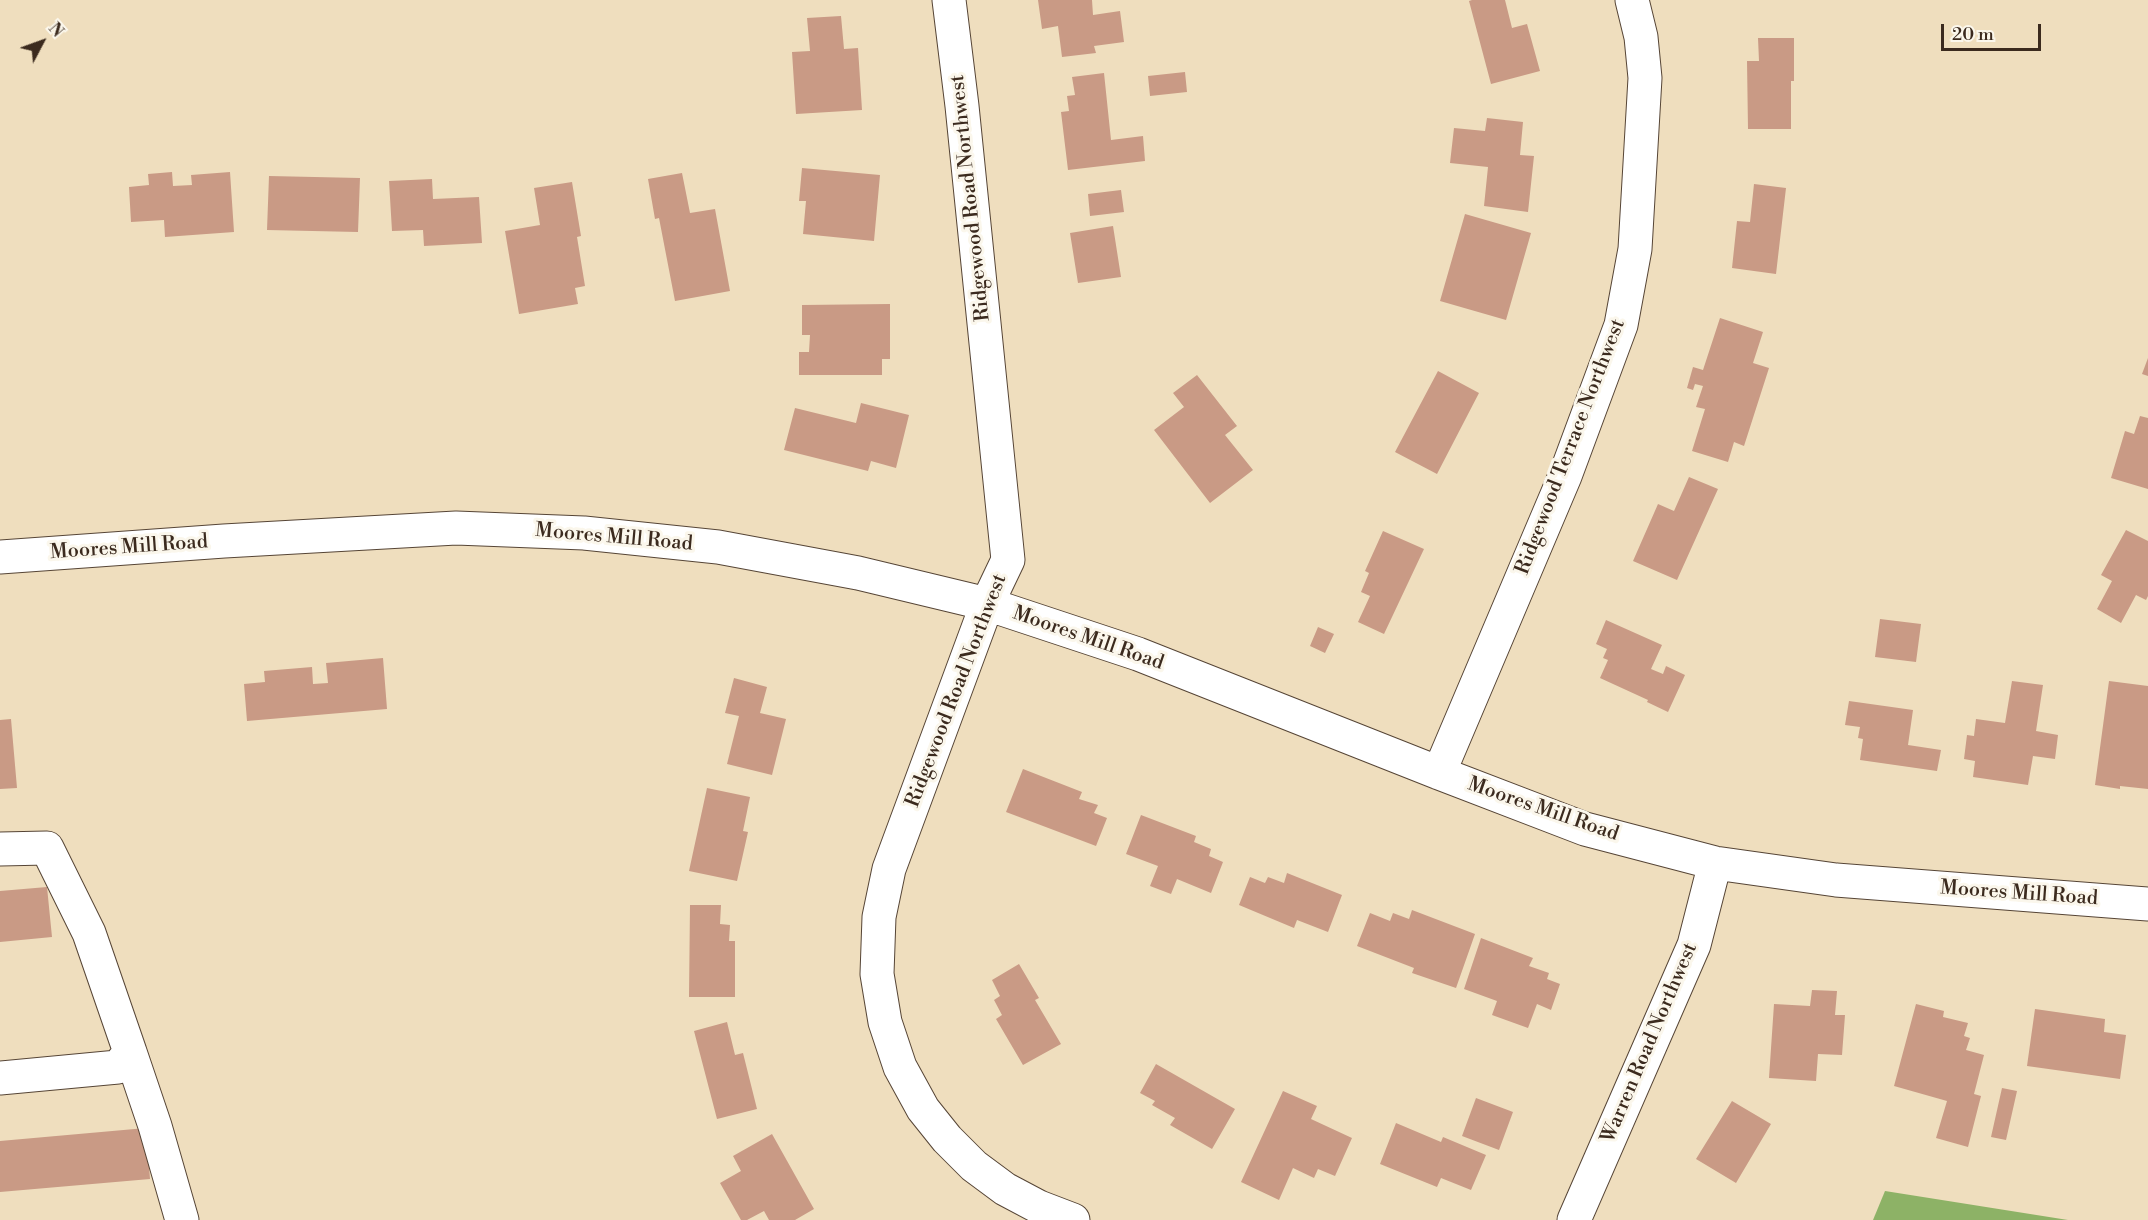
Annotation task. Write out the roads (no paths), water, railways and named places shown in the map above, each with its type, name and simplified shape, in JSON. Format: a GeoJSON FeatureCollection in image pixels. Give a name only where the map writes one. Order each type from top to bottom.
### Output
{"type":"FeatureCollection","features":[{"type":"Feature","properties":{"kind":"street","name":"Ridgewood Road Northwest"},"geometry":{"type":"LineString","coordinates":[[949,0],[1008,560],[987,604],[889,869],[879,917],[877,974],[885,1022],[900,1067],[923,1109],[947,1139],[975,1166],[1005,1189],[1039,1207],[1073,1220]]}},
{"type":"Feature","properties":{"kind":"street","name":"Ridgewood Terrace Northwest"},"geometry":{"type":"LineString","coordinates":[[1440,773],[1565,476],[1621,326],[1635,249],[1645,78],[1641,36],[1632,0]]}},
{"type":"Feature","properties":{"kind":"street","name":"Moores Mill Road"},"geometry":{"type":"LineString","coordinates":[[0,557],[456,528],[584,533],[718,548],[858,573],[987,604],[1138,654],[1585,829],[1715,862],[1836,880],[2148,904]]}},
{"type":"Feature","properties":{"kind":"street"},"geometry":{"type":"LineString","coordinates":[[0,849],[47,848],[89,933],[155,1126],[182,1220]]}},
{"type":"Feature","properties":{"kind":"street","name":"Warren Road Northwest"},"geometry":{"type":"LineString","coordinates":[[1574,1220],[1694,945],[1715,862]]}},
{"type":"Feature","properties":{"kind":"street"},"geometry":{"type":"LineString","coordinates":[[0,1078],[118,1067],[130,1052]]}}]}
